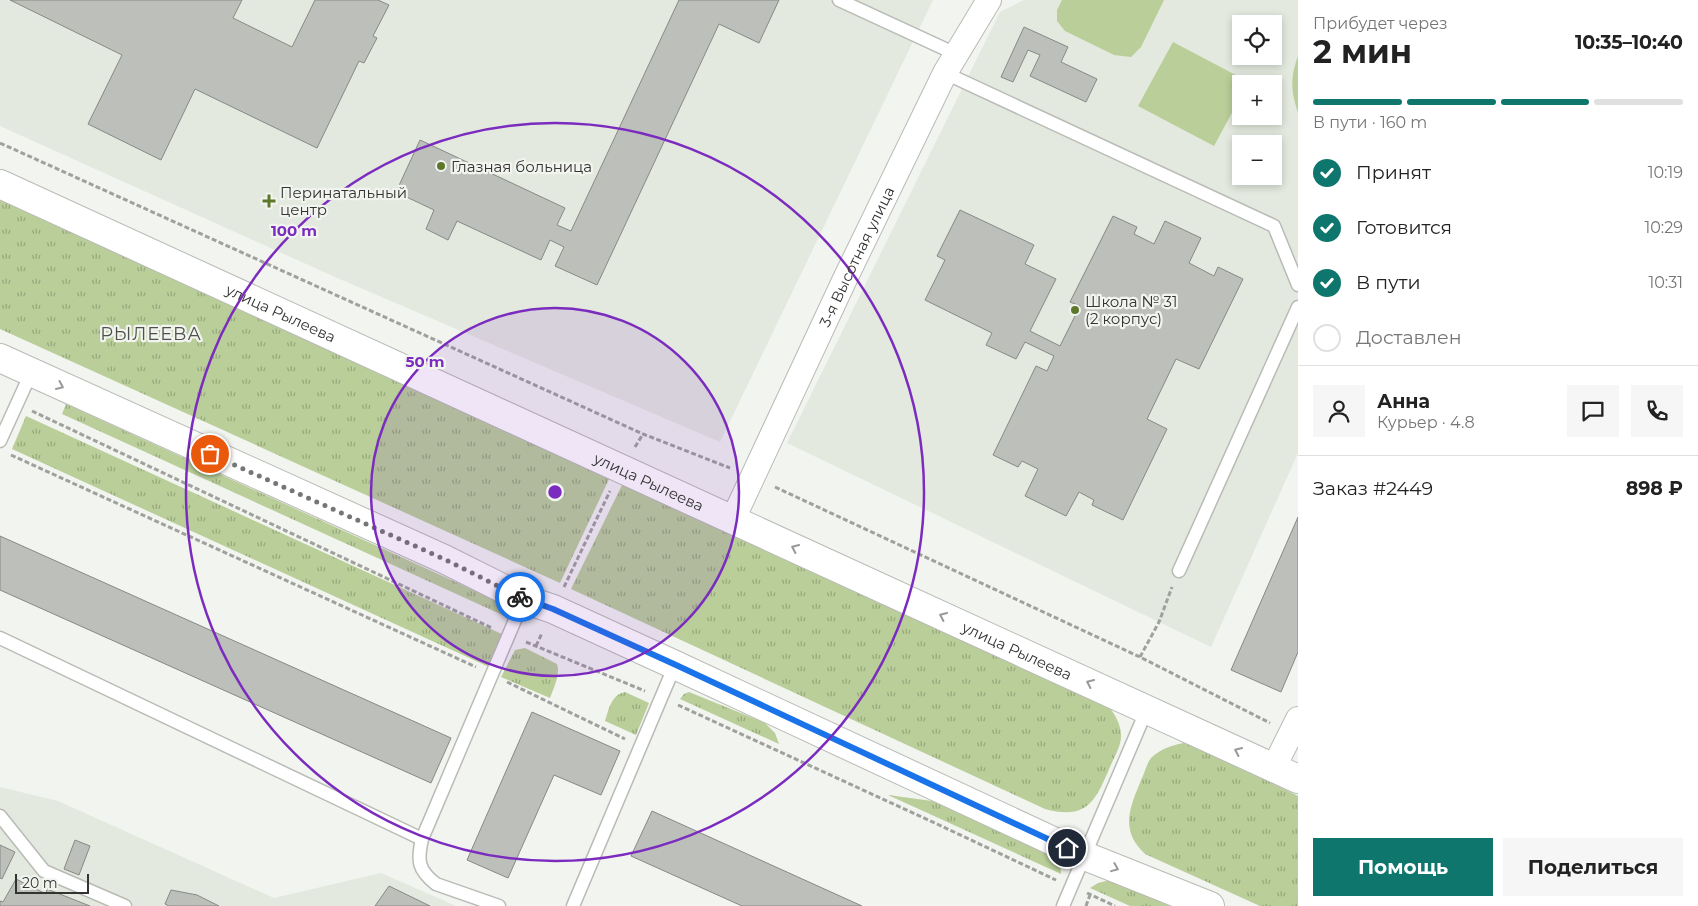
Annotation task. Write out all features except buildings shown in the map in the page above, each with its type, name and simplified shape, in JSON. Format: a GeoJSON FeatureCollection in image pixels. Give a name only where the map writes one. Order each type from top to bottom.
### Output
{"type":"FeatureCollection","features":[{"type":"Feature","properties":{"kind":"main road","name":"улица Рылеева"},"geometry":{"type":"LineString","coordinates":[[0,184],[1298,779]]}},
{"type":"Feature","properties":{"kind":"main road"},"geometry":{"type":"LineString","coordinates":[[0,358],[435,555],[524,599],[553,609],[676,665],[1085,856],[1210,906]]}},
{"type":"Feature","properties":{"kind":"street","name":"3-я Высотная улица"},"geometry":{"type":"LineString","coordinates":[[732,519],[844,281],[950,64],[989,0]]}},
{"type":"Feature","properties":{"kind":"street"},"geometry":{"type":"LineString","coordinates":[[1274,767],[1295,727]]}},
{"type":"Feature","properties":{"kind":"lane"},"geometry":{"type":"LineString","coordinates":[[839,0],[950,64],[1274,226],[1298,285]]}},
{"type":"Feature","properties":{"kind":"lane"},"geometry":{"type":"LineString","coordinates":[[1179,570],[1298,307]]}},
{"type":"Feature","properties":{"kind":"lane"},"geometry":{"type":"LineString","coordinates":[[0,442],[31,373]]}},
{"type":"Feature","properties":{"kind":"lane"},"geometry":{"type":"LineString","coordinates":[[499,906],[436,884],[423,872],[419,859],[422,840],[524,599]]}},
{"type":"Feature","properties":{"kind":"lane"},"geometry":{"type":"LineString","coordinates":[[0,638],[422,840]]}},
{"type":"Feature","properties":{"kind":"lane"},"geometry":{"type":"LineString","coordinates":[[578,905],[676,665]]}},
{"type":"Feature","properties":{"kind":"lane"},"geometry":{"type":"LineString","coordinates":[[1063,906],[1147,709]]}},
{"type":"Feature","properties":{"kind":"lane"},"geometry":{"type":"LineString","coordinates":[[0,816],[44,871],[125,906]]}},
{"type":"Feature","properties":{"kind":"path"},"geometry":{"type":"LineString","coordinates":[[0,143],[643,434],[753,477],[1295,727]]}},
{"type":"Feature","properties":{"kind":"path"},"geometry":{"type":"LineString","coordinates":[[17,404],[509,635],[662,698],[1115,906]]}},
{"type":"Feature","properties":{"kind":"path"},"geometry":{"type":"LineString","coordinates":[[536,646],[621,468],[643,434]]}},
{"type":"Feature","properties":{"kind":"path"},"geometry":{"type":"LineString","coordinates":[[9,454],[492,674],[642,747]]}},
{"type":"Feature","properties":{"kind":"path"},"geometry":{"type":"LineString","coordinates":[[1140,657],[1159,622],[1179,570]]}},
{"type":"Feature","properties":{"kind":"path"},"geometry":{"type":"LineString","coordinates":[[1086,906],[1090,895]]}},
{"type":"Feature","properties":{"kind":"shaded area"},"geometry":{"type":"Polygon","coordinates":[[[0,0],[933,0],[720,442],[335,277],[0,126],[0,0]]]}},
{"type":"Feature","properties":{"kind":"shaded area","name":"Школа № 31 (2 корпус)"},"geometry":{"type":"Polygon","coordinates":[[[1024,0],[1298,0],[1298,453],[1211,647],[787,443],[1000,12],[1024,0]]]}},
{"type":"Feature","properties":{"kind":"shaded area"},"geometry":{"type":"Polygon","coordinates":[[[0,787],[58,801],[274,898],[381,873],[456,906],[0,906],[0,787]]]}},
{"type":"Feature","properties":{"kind":"green space"},"geometry":{"type":"Polygon","coordinates":[[[1062,0],[1164,0],[1141,47],[1131,57],[1114,55],[1065,31],[1057,21],[1057,10],[1062,0]]]}},
{"type":"Feature","properties":{"kind":"green space"},"geometry":{"type":"Polygon","coordinates":[[[1173,42],[1236,75],[1232,75],[1232,113],[1214,146],[1138,106],[1173,42]]]}},
{"type":"Feature","properties":{"kind":"green space"},"geometry":{"type":"Polygon","coordinates":[[[1298,56],[1298,113],[1292,84],[1298,56]]]}},
{"type":"Feature","properties":{"kind":"green space"},"geometry":{"type":"Polygon","coordinates":[[[0,193],[611,475],[560,583],[0,329],[0,193]]]}},
{"type":"Feature","properties":{"kind":"green space"},"geometry":{"type":"Polygon","coordinates":[[[66,404],[515,609],[511,619],[62,414],[66,404]]]}},
{"type":"Feature","properties":{"kind":"green space"},"geometry":{"type":"Polygon","coordinates":[[[26,416],[504,635],[489,667],[12,449],[26,416]]]}},
{"type":"Feature","properties":{"kind":"green space"},"geometry":{"type":"Polygon","coordinates":[[[624,481],[1101,697],[1117,719],[1121,738],[1116,755],[1094,799],[1080,810],[1071,812],[1045,809],[571,589],[624,481]]]}},
{"type":"Feature","properties":{"kind":"green space"},"geometry":{"type":"Polygon","coordinates":[[[525,648],[557,664],[557,677],[550,698],[501,677],[515,650],[525,648]]]}},
{"type":"Feature","properties":{"kind":"green space"},"geometry":{"type":"Polygon","coordinates":[[[625,692],[649,703],[636,735],[605,721],[609,707],[614,699],[625,692]]]}},
{"type":"Feature","properties":{"kind":"green space"},"geometry":{"type":"Polygon","coordinates":[[[689,692],[765,723],[775,733],[779,744],[680,699],[689,692]]]}},
{"type":"Feature","properties":{"kind":"green space"},"geometry":{"type":"Polygon","coordinates":[[[1184,743],[1203,749],[1298,796],[1298,906],[1260,906],[1145,854],[1137,845],[1129,827],[1129,818],[1147,764],[1159,752],[1171,746],[1184,743]]]}},
{"type":"Feature","properties":{"kind":"green space"},"geometry":{"type":"Polygon","coordinates":[[[888,795],[932,801],[1052,856],[1059,864],[1061,874],[888,795]]]}},
{"type":"Feature","properties":{"kind":"green space"},"geometry":{"type":"Polygon","coordinates":[[[1110,880],[1170,906],[1130,906],[1090,888],[1098,883],[1110,880]]]}},
{"type":"Feature","properties":{"kind":"way so far"},"geometry":{"type":"LineString","coordinates":[[210,454],[444,559],[520,597]]}},
{"type":"Feature","properties":{"kind":"place","name":"Глазная больница"},"geometry":{"type":"Point","coordinates":[441,166]}},
{"type":"Feature","properties":{"kind":"place","name":"Перинатальный центр"},"geometry":{"type":"Point","coordinates":[269,201]}},
{"type":"Feature","properties":{"kind":"place","name":"Школа № 31 (2 корпус)"},"geometry":{"type":"Point","coordinates":[1075,310]}},
{"type":"Feature","properties":{"kind":"district","name":"РЫЛЕЕВА"},"geometry":{"type":"Point","coordinates":[151,334]}},
{"type":"Feature","properties":{"kind":"route"},"geometry":{"type":"LineString","coordinates":[[520,597],[553,609],[676,665],[1067,848]]}}]}
